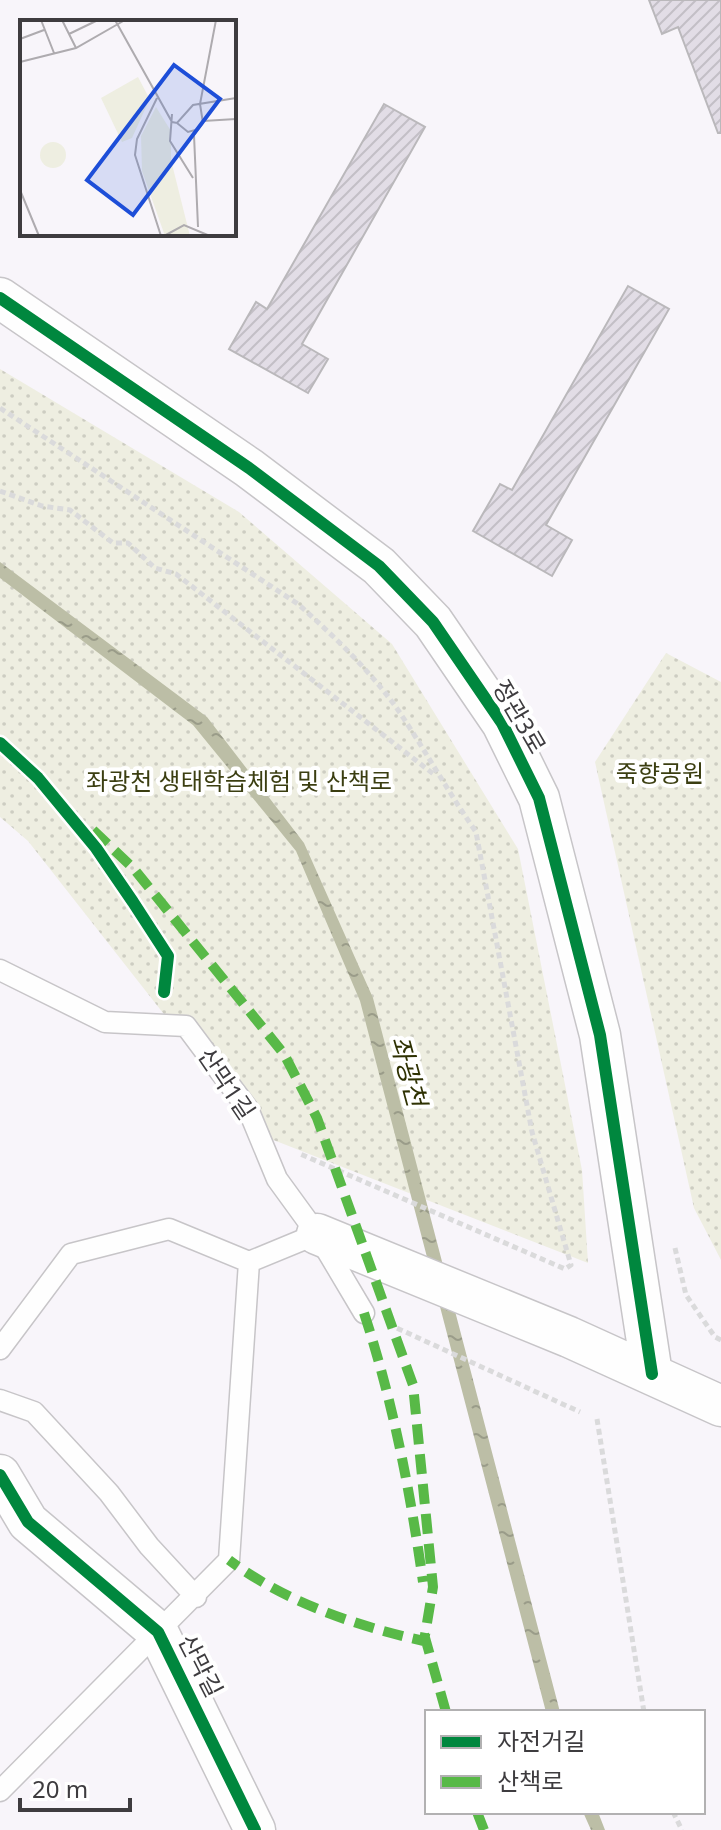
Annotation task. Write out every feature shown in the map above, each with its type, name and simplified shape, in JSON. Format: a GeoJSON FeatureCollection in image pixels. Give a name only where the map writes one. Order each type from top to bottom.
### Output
{"type":"FeatureCollection","features":[{"type":"Feature","properties":{"kind":"street","name":"정관3로"},"geometry":{"type":"LineString","coordinates":[[0,298],[249,468],[379,566],[433,622],[502,723],[539,798],[600,1035],[652,1374]]}},
{"type":"Feature","properties":{"kind":"street"},"geometry":{"type":"LineString","coordinates":[[317,1234],[569,1337],[721,1406]]}},
{"type":"Feature","properties":{"kind":"street","name":"산막길"},"geometry":{"type":"LineString","coordinates":[[1,1480],[28,1522],[158,1632],[255,1830]]}},
{"type":"Feature","properties":{"kind":"lane","name":"산막1길"},"geometry":{"type":"LineString","coordinates":[[0,970],[105,1022],[186,1026],[248,1109],[277,1179],[317,1234],[364,1313]]}},
{"type":"Feature","properties":{"kind":"lane"},"geometry":{"type":"LineString","coordinates":[[0,1349],[71,1254],[169,1229],[249,1262],[317,1234]]}},
{"type":"Feature","properties":{"kind":"lane","name":"산막길"},"geometry":{"type":"LineString","coordinates":[[0,1791],[196,1597],[229,1560],[249,1262]]}},
{"type":"Feature","properties":{"kind":"lane","name":"산막길"},"geometry":{"type":"LineString","coordinates":[[0,1400],[34,1412],[109,1493],[149,1546],[196,1597]]}},
{"type":"Feature","properties":{"kind":"path"},"geometry":{"type":"LineString","coordinates":[[0,408],[298,604],[337,638],[405,720],[440,780],[476,832],[532,1132],[572,1259],[565,1269],[258,1134]]}},
{"type":"Feature","properties":{"kind":"path"},"geometry":{"type":"LineString","coordinates":[[0,491],[42,506],[70,510],[113,543],[128,543],[155,568],[176,574],[440,780]]}},
{"type":"Feature","properties":{"kind":"path"},"geometry":{"type":"LineString","coordinates":[[672,1239],[686,1295],[715,1337],[721,1340]]}},
{"type":"Feature","properties":{"kind":"path"},"geometry":{"type":"LineString","coordinates":[[364,1313],[580,1412]]}},
{"type":"Feature","properties":{"kind":"path"},"geometry":{"type":"LineString","coordinates":[[597,1419],[644,1710]]}},
{"type":"Feature","properties":{"kind":"green space","name":"좌광천 생태학습체험 및 산책로"},"geometry":{"type":"Polygon","coordinates":[[[0,369],[239,512],[392,644],[518,849],[582,1170],[588,1263],[258,1134],[28,841],[0,817],[0,369]]]}},
{"type":"Feature","properties":{"kind":"green space","name":"죽향공원"},"geometry":{"type":"Polygon","coordinates":[[[666,653],[721,682],[721,1260],[694,1208],[595,762],[666,653]]]}},
{"type":"Feature","properties":{"kind":"water","name":"좌광천"},"geometry":{"type":"Polygon","coordinates":[[[0,562],[207,717],[304,843],[373,998],[559,1710],[545,1710],[360,1001],[296,851],[193,725],[0,578],[0,562]]]}},
{"type":"Feature","properties":{"kind":"water"},"geometry":{"type":"Polygon","coordinates":[[[584,1814],[599,1814],[605,1830],[591,1830],[584,1814]]]}},
{"type":"Feature","properties":{"kind":"building"},"geometry":{"type":"Polygon","coordinates":[[[649,0],[721,0],[721,133],[718,133],[678,27],[662,34],[649,0]]]}},
{"type":"Feature","properties":{"kind":"building"},"geometry":{"type":"Polygon","coordinates":[[[384,104],[425,127],[302,344],[328,359],[308,393],[229,349],[256,302],[267,309],[384,104]]]}},
{"type":"Feature","properties":{"kind":"building"},"geometry":{"type":"Polygon","coordinates":[[[628,286],[669,309],[546,525],[572,540],[552,576],[473,531],[500,484],[512,490],[628,286]]]}},
{"type":"Feature","properties":{"kind":"marked path"},"geometry":{"type":"LineString","coordinates":[[93,830],[134,869],[284,1054],[317,1118],[413,1385],[433,1587],[424,1641],[322,1611],[274,1588],[229,1560]]}},
{"type":"Feature","properties":{"kind":"marked path"},"geometry":{"type":"LineString","coordinates":[[364,1313],[400,1446],[423,1582]]}},
{"type":"Feature","properties":{"kind":"marked path"},"geometry":{"type":"LineString","coordinates":[[424,1634],[445,1710]]}},
{"type":"Feature","properties":{"kind":"marked path"},"geometry":{"type":"LineString","coordinates":[[478,1814],[484,1830]]}},
{"type":"Feature","properties":{"kind":"cycle path"},"geometry":{"type":"LineString","coordinates":[[0,298],[249,468],[379,566],[433,622],[502,723],[539,798],[600,1035],[652,1374]]}},
{"type":"Feature","properties":{"kind":"cycle path"},"geometry":{"type":"LineString","coordinates":[[0,743],[38,778],[96,848],[133,902],[168,956],[164,992]]}},
{"type":"Feature","properties":{"kind":"cycle path"},"geometry":{"type":"LineString","coordinates":[[0,1475],[28,1522],[158,1632],[255,1830]]}}]}
